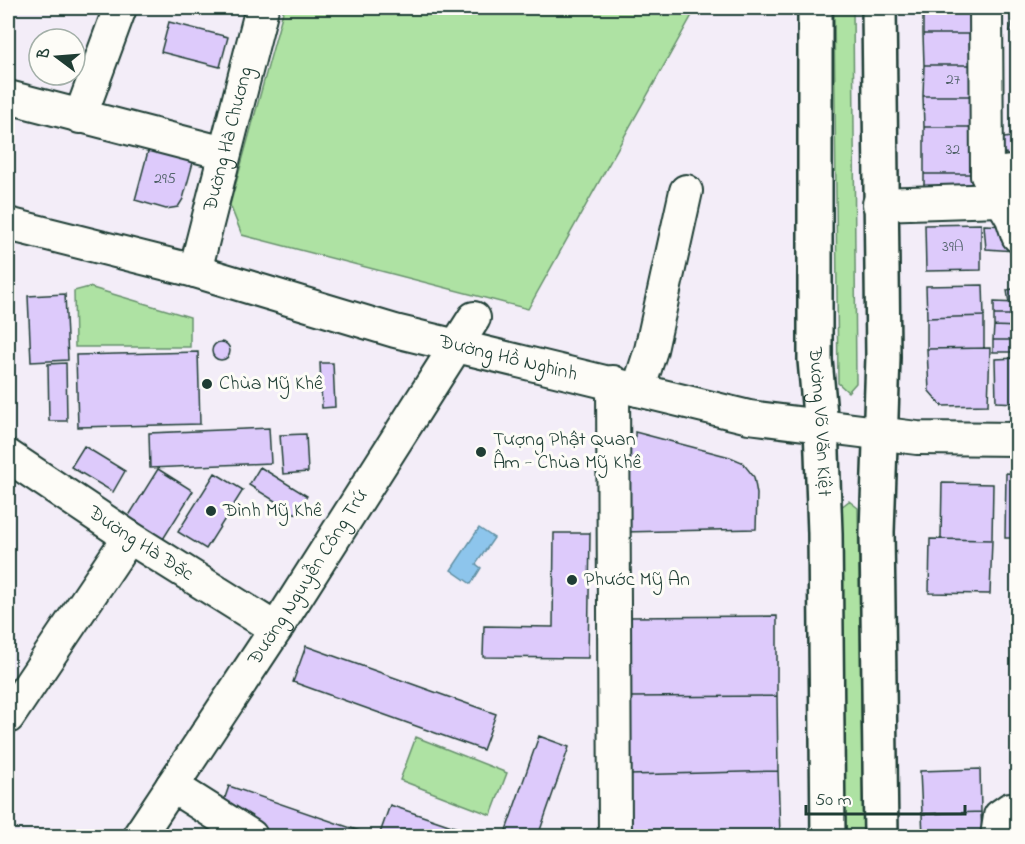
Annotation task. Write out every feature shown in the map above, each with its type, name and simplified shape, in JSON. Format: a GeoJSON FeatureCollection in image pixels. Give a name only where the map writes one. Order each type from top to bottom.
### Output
{"type":"FeatureCollection","features":[{"type":"Feature","properties":{"kind":"main road","name":"Đường Võ Văn Kiệt"},"geometry":{"type":"LineString","coordinates":[[815,8],[815,360],[821,426],[825,533],[828,837]]}},
{"type":"Feature","properties":{"kind":"main road"},"geometry":{"type":"LineString","coordinates":[[879,8],[882,434],[877,532],[881,837]]}},
{"type":"Feature","properties":{"kind":"street","name":"Đường Hà Chương"},"geometry":{"type":"LineString","coordinates":[[195,271],[262,8]]}},
{"type":"Feature","properties":{"kind":"street"},"geometry":{"type":"LineString","coordinates":[[986,8],[994,188],[1012,218],[1017,236]]}},
{"type":"Feature","properties":{"kind":"street"},"geometry":{"type":"LineString","coordinates":[[80,117],[114,9]]}},
{"type":"Feature","properties":{"kind":"street"},"geometry":{"type":"LineString","coordinates":[[8,97],[224,153]]}},
{"type":"Feature","properties":{"kind":"street"},"geometry":{"type":"LineString","coordinates":[[879,204],[994,188],[1017,171]]}},
{"type":"Feature","properties":{"kind":"street"},"geometry":{"type":"LineString","coordinates":[[615,837],[625,386],[651,350],[686,191]]}},
{"type":"Feature","properties":{"kind":"street","name":"Đường Hồ Nghinh"},"geometry":{"type":"LineString","coordinates":[[8,224],[195,271],[457,347],[749,417],[917,438],[1017,439]]}},
{"type":"Feature","properties":{"kind":"street","name":"Đường Nguyễn Công Trứ"},"geometry":{"type":"LineString","coordinates":[[139,837],[276,629],[412,412],[474,318]]}},
{"type":"Feature","properties":{"kind":"street","name":"Đường Hà Đặc"},"geometry":{"type":"LineString","coordinates":[[8,456],[129,537],[276,629]]}},
{"type":"Feature","properties":{"kind":"street"},"geometry":{"type":"LineString","coordinates":[[8,717],[129,537]]}},
{"type":"Feature","properties":{"kind":"street"},"geometry":{"type":"LineString","coordinates":[[171,786],[251,837]]}},
{"type":"Feature","properties":{"kind":"street"},"geometry":{"type":"LineString","coordinates":[[997,837],[1000,816],[1010,809],[1017,809]]}},
{"type":"Feature","properties":{"kind":"green space"},"geometry":{"type":"Polygon","coordinates":[[[284,8],[696,8],[528,309],[242,235],[230,205],[284,8]]]}},
{"type":"Feature","properties":{"kind":"green space"},"geometry":{"type":"Polygon","coordinates":[[[834,8],[853,8],[856,383],[848,392],[838,383],[834,8]]]}},
{"type":"Feature","properties":{"kind":"green space"},"geometry":{"type":"Polygon","coordinates":[[[89,287],[190,317],[190,347],[75,347],[74,291],[89,287]]]}},
{"type":"Feature","properties":{"kind":"green space"},"geometry":{"type":"Polygon","coordinates":[[[849,501],[858,508],[863,836],[843,836],[840,508],[849,501]]]}},
{"type":"Feature","properties":{"kind":"green space"},"geometry":{"type":"Polygon","coordinates":[[[416,737],[507,773],[491,815],[400,780],[416,737]]]}},
{"type":"Feature","properties":{"kind":"water"},"geometry":{"type":"Polygon","coordinates":[[[479,528],[494,538],[476,564],[481,568],[471,584],[451,570],[479,528]]]}},
{"type":"Feature","properties":{"kind":"building"},"geometry":{"type":"Polygon","coordinates":[[[923,8],[982,8],[982,34],[923,34],[923,8]]]}},
{"type":"Feature","properties":{"kind":"building"},"geometry":{"type":"Polygon","coordinates":[[[1015,8],[1018,8],[1018,34],[1010,32],[1015,8]]]}},
{"type":"Feature","properties":{"kind":"building"},"geometry":{"type":"Polygon","coordinates":[[[169,22],[228,37],[220,67],[161,52],[169,22]]]}},
{"type":"Feature","properties":{"kind":"building"},"geometry":{"type":"Polygon","coordinates":[[[923,34],[982,34],[982,65],[924,65],[923,34]]]}},
{"type":"Feature","properties":{"kind":"building"},"geometry":{"type":"Polygon","coordinates":[[[924,65],[982,65],[982,96],[923,96],[924,65]]]}},
{"type":"Feature","properties":{"kind":"building"},"geometry":{"type":"Polygon","coordinates":[[[923,96],[982,96],[982,127],[924,127],[923,96]]]}},
{"type":"Feature","properties":{"kind":"building"},"geometry":{"type":"Polygon","coordinates":[[[924,127],[982,127],[982,174],[924,174],[924,127]]]}},
{"type":"Feature","properties":{"kind":"building"},"geometry":{"type":"Polygon","coordinates":[[[1018,136],[1018,168],[1008,169],[1006,153],[992,155],[990,140],[1018,136]]]}},
{"type":"Feature","properties":{"kind":"building"},"geometry":{"type":"Polygon","coordinates":[[[151,140],[194,159],[183,199],[178,207],[166,209],[135,200],[151,140]]]}},
{"type":"Feature","properties":{"kind":"building"},"geometry":{"type":"Polygon","coordinates":[[[924,174],[982,174],[982,196],[924,197],[924,174]]]}},
{"type":"Feature","properties":{"kind":"building"},"geometry":{"type":"Polygon","coordinates":[[[981,224],[981,270],[926,271],[925,225],[981,224]]]}},
{"type":"Feature","properties":{"kind":"building"},"geometry":{"type":"Polygon","coordinates":[[[984,225],[1010,226],[1015,251],[986,249],[984,225]]]}},
{"type":"Feature","properties":{"kind":"building"},"geometry":{"type":"Polygon","coordinates":[[[983,285],[984,316],[927,318],[926,286],[983,285]]]}},
{"type":"Feature","properties":{"kind":"building"},"geometry":{"type":"Polygon","coordinates":[[[1018,288],[1018,301],[1009,303],[1007,290],[1018,288]]]}},
{"type":"Feature","properties":{"kind":"building"},"geometry":{"type":"Polygon","coordinates":[[[65,294],[68,360],[31,362],[28,296],[65,294]]]}},
{"type":"Feature","properties":{"kind":"building"},"geometry":{"type":"Polygon","coordinates":[[[994,302],[1018,303],[1018,315],[994,315],[994,302]]]}},
{"type":"Feature","properties":{"kind":"building"},"geometry":{"type":"Polygon","coordinates":[[[994,315],[1018,315],[1018,327],[994,326],[994,315]]]}},
{"type":"Feature","properties":{"kind":"building"},"geometry":{"type":"Polygon","coordinates":[[[984,316],[984,348],[927,349],[927,318],[984,316]]]}},
{"type":"Feature","properties":{"kind":"building"},"geometry":{"type":"Polygon","coordinates":[[[994,326],[1018,327],[1018,340],[993,340],[994,326]]]}},
{"type":"Feature","properties":{"kind":"building"},"geometry":{"type":"Polygon","coordinates":[[[993,340],[1018,340],[1018,352],[993,352],[993,340]]]}},
{"type":"Feature","properties":{"kind":"building"},"geometry":{"type":"Polygon","coordinates":[[[217,342],[225,342],[230,347],[228,358],[217,360],[212,355],[212,347],[217,342]]]}},
{"type":"Feature","properties":{"kind":"building"},"geometry":{"type":"Polygon","coordinates":[[[990,348],[988,405],[942,406],[929,391],[927,349],[990,348]]]}},
{"type":"Feature","properties":{"kind":"building"},"geometry":{"type":"Polygon","coordinates":[[[198,352],[200,424],[78,427],[76,355],[198,352]]]}},
{"type":"Feature","properties":{"kind":"building"},"geometry":{"type":"Polygon","coordinates":[[[1018,358],[1018,403],[996,402],[995,359],[1018,358]]]}},
{"type":"Feature","properties":{"kind":"building"},"geometry":{"type":"Polygon","coordinates":[[[66,363],[67,421],[49,421],[48,364],[66,363]]]}},
{"type":"Feature","properties":{"kind":"building"},"geometry":{"type":"Polygon","coordinates":[[[320,363],[333,363],[335,407],[322,408],[320,363]]]}},
{"type":"Feature","properties":{"kind":"building"},"geometry":{"type":"Polygon","coordinates":[[[269,428],[271,463],[150,468],[149,433],[269,428]]]}},
{"type":"Feature","properties":{"kind":"building"},"geometry":{"type":"Polygon","coordinates":[[[635,432],[742,462],[754,477],[757,494],[756,529],[624,532],[622,444],[635,444],[635,432]]]}},
{"type":"Feature","properties":{"kind":"building"},"geometry":{"type":"Polygon","coordinates":[[[306,434],[308,472],[283,474],[280,435],[306,434]]]}},
{"type":"Feature","properties":{"kind":"building"},"geometry":{"type":"Polygon","coordinates":[[[84,446],[125,471],[113,492],[71,467],[84,446]]]}},
{"type":"Feature","properties":{"kind":"building"},"geometry":{"type":"Polygon","coordinates":[[[260,467],[307,496],[296,514],[249,485],[260,467]]]}},
{"type":"Feature","properties":{"kind":"building"},"geometry":{"type":"Polygon","coordinates":[[[158,469],[193,491],[160,544],[125,522],[158,469]]]}},
{"type":"Feature","properties":{"kind":"building","name":"Đình Mỹ Khê"},"geometry":{"type":"Polygon","coordinates":[[[215,473],[243,490],[206,549],[178,532],[215,473]]]}},
{"type":"Feature","properties":{"kind":"building"},"geometry":{"type":"Polygon","coordinates":[[[1006,473],[1018,474],[1018,538],[1005,538],[1006,473]]]}},
{"type":"Feature","properties":{"kind":"building"},"geometry":{"type":"Polygon","coordinates":[[[942,483],[993,484],[992,540],[941,539],[942,483]]]}},
{"type":"Feature","properties":{"kind":"building","name":"Phước Mỹ An"},"geometry":{"type":"Polygon","coordinates":[[[554,533],[590,533],[588,658],[483,657],[484,626],[553,627],[554,533]]]}},
{"type":"Feature","properties":{"kind":"building"},"geometry":{"type":"Polygon","coordinates":[[[930,539],[992,540],[990,594],[929,593],[930,539]]]}},
{"type":"Feature","properties":{"kind":"building"},"geometry":{"type":"Polygon","coordinates":[[[777,616],[777,696],[629,697],[628,617],[777,616]]]}},
{"type":"Feature","properties":{"kind":"building"},"geometry":{"type":"Polygon","coordinates":[[[306,646],[496,714],[483,750],[293,682],[306,646]]]}},
{"type":"Feature","properties":{"kind":"building"},"geometry":{"type":"Polygon","coordinates":[[[777,696],[778,771],[629,775],[629,697],[777,696]]]}},
{"type":"Feature","properties":{"kind":"building"},"geometry":{"type":"Polygon","coordinates":[[[539,736],[569,747],[538,836],[504,836],[539,736]]]}},
{"type":"Feature","properties":{"kind":"building"},"geometry":{"type":"Polygon","coordinates":[[[980,769],[981,812],[922,814],[920,771],[980,769]]]}},
{"type":"Feature","properties":{"kind":"building"},"geometry":{"type":"Polygon","coordinates":[[[778,771],[780,836],[629,836],[629,775],[778,771]]]}},
{"type":"Feature","properties":{"kind":"building"},"geometry":{"type":"Polygon","coordinates":[[[229,786],[374,836],[280,836],[219,815],[229,786]]]}},
{"type":"Feature","properties":{"kind":"building"},"geometry":{"type":"Polygon","coordinates":[[[390,805],[481,836],[379,836],[390,805]]]}},
{"type":"Feature","properties":{"kind":"building"},"geometry":{"type":"Polygon","coordinates":[[[981,812],[982,836],[923,836],[922,814],[981,812]]]}},
{"type":"Feature","properties":{"kind":"place","name":"Chùa Mỹ Khê"},"geometry":{"type":"Point","coordinates":[207,384]}},
{"type":"Feature","properties":{"kind":"place","name":"Tượng Phật Quan Âm - Chùa Mỹ Khê"},"geometry":{"type":"Point","coordinates":[481,452]}},
{"type":"Feature","properties":{"kind":"place","name":"Đình Mỹ Khê"},"geometry":{"type":"Point","coordinates":[211,511]}},
{"type":"Feature","properties":{"kind":"place","name":"Phước Mỹ An"},"geometry":{"type":"Point","coordinates":[572,580]}}]}
